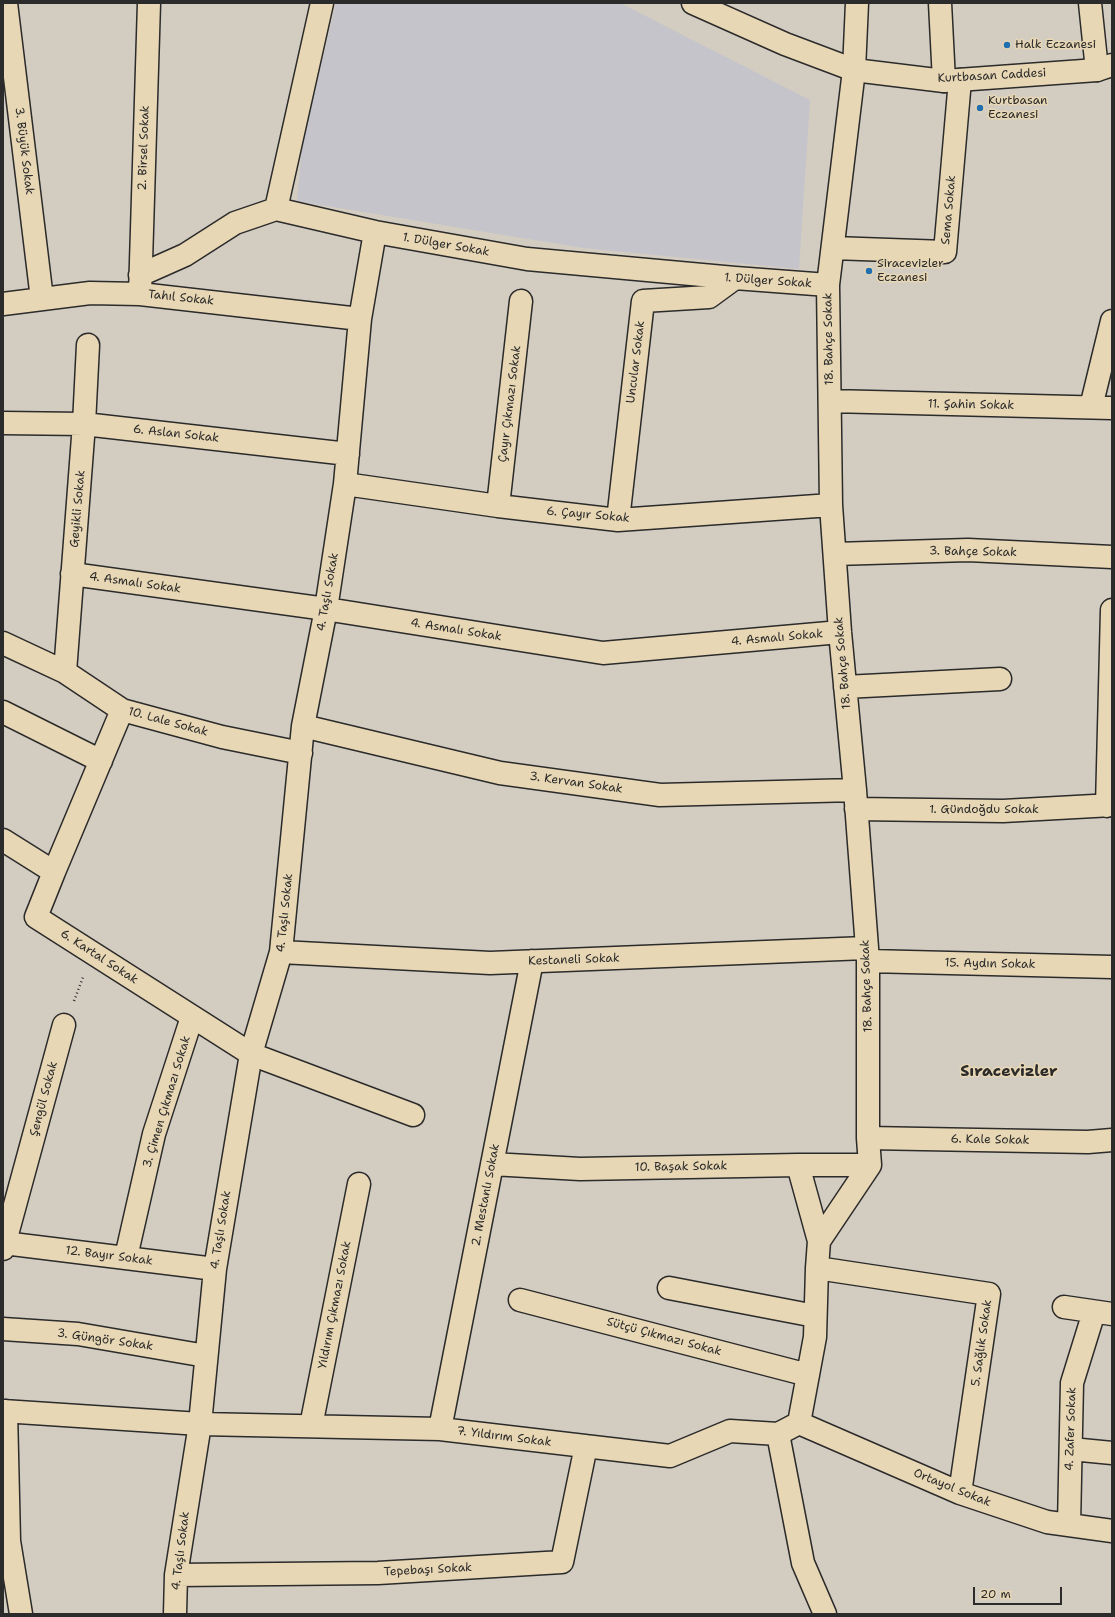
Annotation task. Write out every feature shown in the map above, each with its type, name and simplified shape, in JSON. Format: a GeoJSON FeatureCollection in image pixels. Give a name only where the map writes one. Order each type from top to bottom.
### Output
{"type":"FeatureCollection","features":[{"type":"Feature","properties":{"kind":"street","name":"3. Büyük Sokak"},"geometry":{"type":"LineString","coordinates":[[6,3],[42,299]]}},
{"type":"Feature","properties":{"kind":"street","name":"2. Birsel Sokak"},"geometry":{"type":"LineString","coordinates":[[140,284],[149,3]]}},
{"type":"Feature","properties":{"kind":"street"},"geometry":{"type":"LineString","coordinates":[[140,284],[235,223],[276,208],[322,3]]}},
{"type":"Feature","properties":{"kind":"street","name":"Kurtbasan Caddesi"},"geometry":{"type":"LineString","coordinates":[[693,3],[785,44],[854,70],[952,80],[1105,68]]}},
{"type":"Feature","properties":{"kind":"street","name":"18. Bahçe Sokak"},"geometry":{"type":"LineString","coordinates":[[857,3],[854,70],[828,285],[831,505],[840,632],[856,800],[867,954],[868,1138],[870,1165]]}},
{"type":"Feature","properties":{"kind":"street"},"geometry":{"type":"LineString","coordinates":[[940,3],[952,80]]}},
{"type":"Feature","properties":{"kind":"street"},"geometry":{"type":"LineString","coordinates":[[1090,3],[1105,68]]}},
{"type":"Feature","properties":{"kind":"street","name":"Sema Sokak"},"geometry":{"type":"LineString","coordinates":[[833,248],[945,252],[952,80]]}},
{"type":"Feature","properties":{"kind":"street","name":"1. Dülger Sokak"},"geometry":{"type":"LineString","coordinates":[[276,208],[375,232],[526,259],[828,285]]}},
{"type":"Feature","properties":{"kind":"street","name":"4. Taşlı Sokak"},"geometry":{"type":"LineString","coordinates":[[175,1614],[176,1575],[200,1424],[214,1269],[252,1054],[281,952],[303,726],[326,609],[345,484],[360,319],[375,232]]}},
{"type":"Feature","properties":{"kind":"street","name":"Uncular Sokak"},"geometry":{"type":"LineString","coordinates":[[618,520],[643,302],[709,297],[735,278]]}},
{"type":"Feature","properties":{"kind":"street","name":"Tahıl Sokak"},"geometry":{"type":"LineString","coordinates":[[3,304],[90,293],[140,284],[360,319]]}},
{"type":"Feature","properties":{"kind":"street","name":"Çayır Çıkmazı Sokak"},"geometry":{"type":"LineString","coordinates":[[498,506],[521,301]]}},
{"type":"Feature","properties":{"kind":"street"},"geometry":{"type":"LineString","coordinates":[[1101,408],[1112,321]]}},
{"type":"Feature","properties":{"kind":"street","name":"Geyikli Sokak"},"geometry":{"type":"LineString","coordinates":[[65,672],[84,424],[88,345]]}},
{"type":"Feature","properties":{"kind":"street","name":"11. Şahin Sokak"},"geometry":{"type":"LineString","coordinates":[[830,401],[1101,408]]}},
{"type":"Feature","properties":{"kind":"street","name":"6. Aslan Sokak"},"geometry":{"type":"LineString","coordinates":[[3,423],[84,424],[348,454]]}},
{"type":"Feature","properties":{"kind":"street","name":"6. Çayır Sokak"},"geometry":{"type":"LineString","coordinates":[[345,484],[498,506],[618,520],[831,505]]}},
{"type":"Feature","properties":{"kind":"street","name":"3. Bahçe Sokak"},"geometry":{"type":"LineString","coordinates":[[835,554],[968,550],[1112,557]]}},
{"type":"Feature","properties":{"kind":"street","name":"4. Asmalı Sokak"},"geometry":{"type":"LineString","coordinates":[[72,574],[326,609],[603,653],[840,632]]}},
{"type":"Feature","properties":{"kind":"street"},"geometry":{"type":"LineString","coordinates":[[1109,806],[1112,610]]}},
{"type":"Feature","properties":{"kind":"street","name":"10. Lale Sokak"},"geometry":{"type":"LineString","coordinates":[[3,643],[65,672],[122,710],[222,737],[301,753]]}},
{"type":"Feature","properties":{"kind":"street"},"geometry":{"type":"LineString","coordinates":[[845,687],[1000,679]]}},
{"type":"Feature","properties":{"kind":"street"},"geometry":{"type":"LineString","coordinates":[[3,840],[54,872],[122,710]]}},
{"type":"Feature","properties":{"kind":"street"},"geometry":{"type":"LineString","coordinates":[[3,712],[100,760]]}},
{"type":"Feature","properties":{"kind":"street","name":"3. Kervan Sokak"},"geometry":{"type":"LineString","coordinates":[[303,726],[500,773],[660,795],[856,800]]}},
{"type":"Feature","properties":{"kind":"street","name":"1. Gündoğdu Sokak"},"geometry":{"type":"LineString","coordinates":[[856,800],[1003,811],[1109,806]]}},
{"type":"Feature","properties":{"kind":"street","name":"6. Kartal Sokak"},"geometry":{"type":"LineString","coordinates":[[54,872],[36,916],[252,1054],[413,1115]]}},
{"type":"Feature","properties":{"kind":"street","name":"Kestaneli Sokak"},"geometry":{"type":"LineString","coordinates":[[281,952],[490,963],[867,954]]}},
{"type":"Feature","properties":{"kind":"street","name":"15. Aydın Sokak"},"geometry":{"type":"LineString","coordinates":[[867,954],[1112,967]]}},
{"type":"Feature","properties":{"kind":"street","name":"2. Mestanlı Sokak"},"geometry":{"type":"LineString","coordinates":[[440,1429],[532,961]]}},
{"type":"Feature","properties":{"kind":"street","name":"3. Çimen Çıkmazı Sokak"},"geometry":{"type":"LineString","coordinates":[[126,1258],[154,1134],[192,1017]]}},
{"type":"Feature","properties":{"kind":"street","name":"Şengül Sokak"},"geometry":{"type":"LineString","coordinates":[[4,1246],[64,1025]]}},
{"type":"Feature","properties":{"kind":"street","name":"6. Kale Sokak"},"geometry":{"type":"LineString","coordinates":[[868,1138],[1088,1142],[1112,1140]]}},
{"type":"Feature","properties":{"kind":"street","name":"10. Başak Sokak"},"geometry":{"type":"LineString","coordinates":[[492,1164],[580,1169],[870,1165]]}},
{"type":"Feature","properties":{"kind":"street"},"geometry":{"type":"LineString","coordinates":[[798,1165],[819,1241],[815,1337],[799,1423],[778,1434],[803,1563],[825,1614]]}},
{"type":"Feature","properties":{"kind":"street"},"geometry":{"type":"LineString","coordinates":[[819,1241],[870,1165]]}},
{"type":"Feature","properties":{"kind":"street","name":"Yıldırım Çıkmazı Sokak"},"geometry":{"type":"LineString","coordinates":[[311,1426],[359,1184]]}},
{"type":"Feature","properties":{"kind":"street","name":"12. Bayır Sokak"},"geometry":{"type":"LineString","coordinates":[[4,1246],[126,1258],[214,1269]]}},
{"type":"Feature","properties":{"kind":"street","name":"5. Sağlık Sokak"},"geometry":{"type":"LineString","coordinates":[[817,1268],[989,1294],[960,1494]]}},
{"type":"Feature","properties":{"kind":"street"},"geometry":{"type":"LineString","coordinates":[[668,1288],[815,1316]]}},
{"type":"Feature","properties":{"kind":"street","name":"Sütçü Çıkmazı Sokak"},"geometry":{"type":"LineString","coordinates":[[520,1300],[808,1375]]}},
{"type":"Feature","properties":{"kind":"street"},"geometry":{"type":"LineString","coordinates":[[1064,1307],[1103,1313]]}},
{"type":"Feature","properties":{"kind":"street","name":"4. Zafer Sokak"},"geometry":{"type":"LineString","coordinates":[[1069,1525],[1072,1383],[1103,1313]]}},
{"type":"Feature","properties":{"kind":"street","name":"3. Güngör Sokak"},"geometry":{"type":"LineString","coordinates":[[3,1329],[78,1334],[206,1356]]}},
{"type":"Feature","properties":{"kind":"street"},"geometry":{"type":"LineString","coordinates":[[4,1411],[9,1541],[21,1614]]}},
{"type":"Feature","properties":{"kind":"street","name":"7. Yıldırım Sokak"},"geometry":{"type":"LineString","coordinates":[[4,1411],[200,1424],[440,1429],[670,1456],[730,1431],[778,1434]]}},
{"type":"Feature","properties":{"kind":"street","name":"Ortayol Sokak"},"geometry":{"type":"LineString","coordinates":[[799,1423],[960,1494],[1047,1522],[1112,1531]]}},
{"type":"Feature","properties":{"kind":"street","name":"Tepebaşı Sokak"},"geometry":{"type":"LineString","coordinates":[[176,1575],[378,1572],[562,1562],[586,1446]]}},
{"type":"Feature","properties":{"kind":"street"},"geometry":{"type":"LineString","coordinates":[[1071,1449],[1112,1453]]}},
{"type":"Feature","properties":{"kind":"path"},"geometry":{"type":"LineString","coordinates":[[64,1025],[92,952]]}},
{"type":"Feature","properties":{"kind":"shaded area"},"geometry":{"type":"Polygon","coordinates":[[[336,3],[620,3],[810,100],[799,269],[583,248],[297,201],[302,147],[336,3]]]}},
{"type":"Feature","properties":{"kind":"place","name":"Halk Eczanesi"},"geometry":{"type":"Point","coordinates":[1007,45]}},
{"type":"Feature","properties":{"kind":"place","name":"Kurtbasan Eczanesi"},"geometry":{"type":"Point","coordinates":[980,108]}},
{"type":"Feature","properties":{"kind":"place","name":"Siracevizler Eczanesi"},"geometry":{"type":"Point","coordinates":[869,271]}},
{"type":"Feature","properties":{"kind":"district","name":"Sıracevizler"},"geometry":{"type":"Point","coordinates":[1009,1072]}}]}
